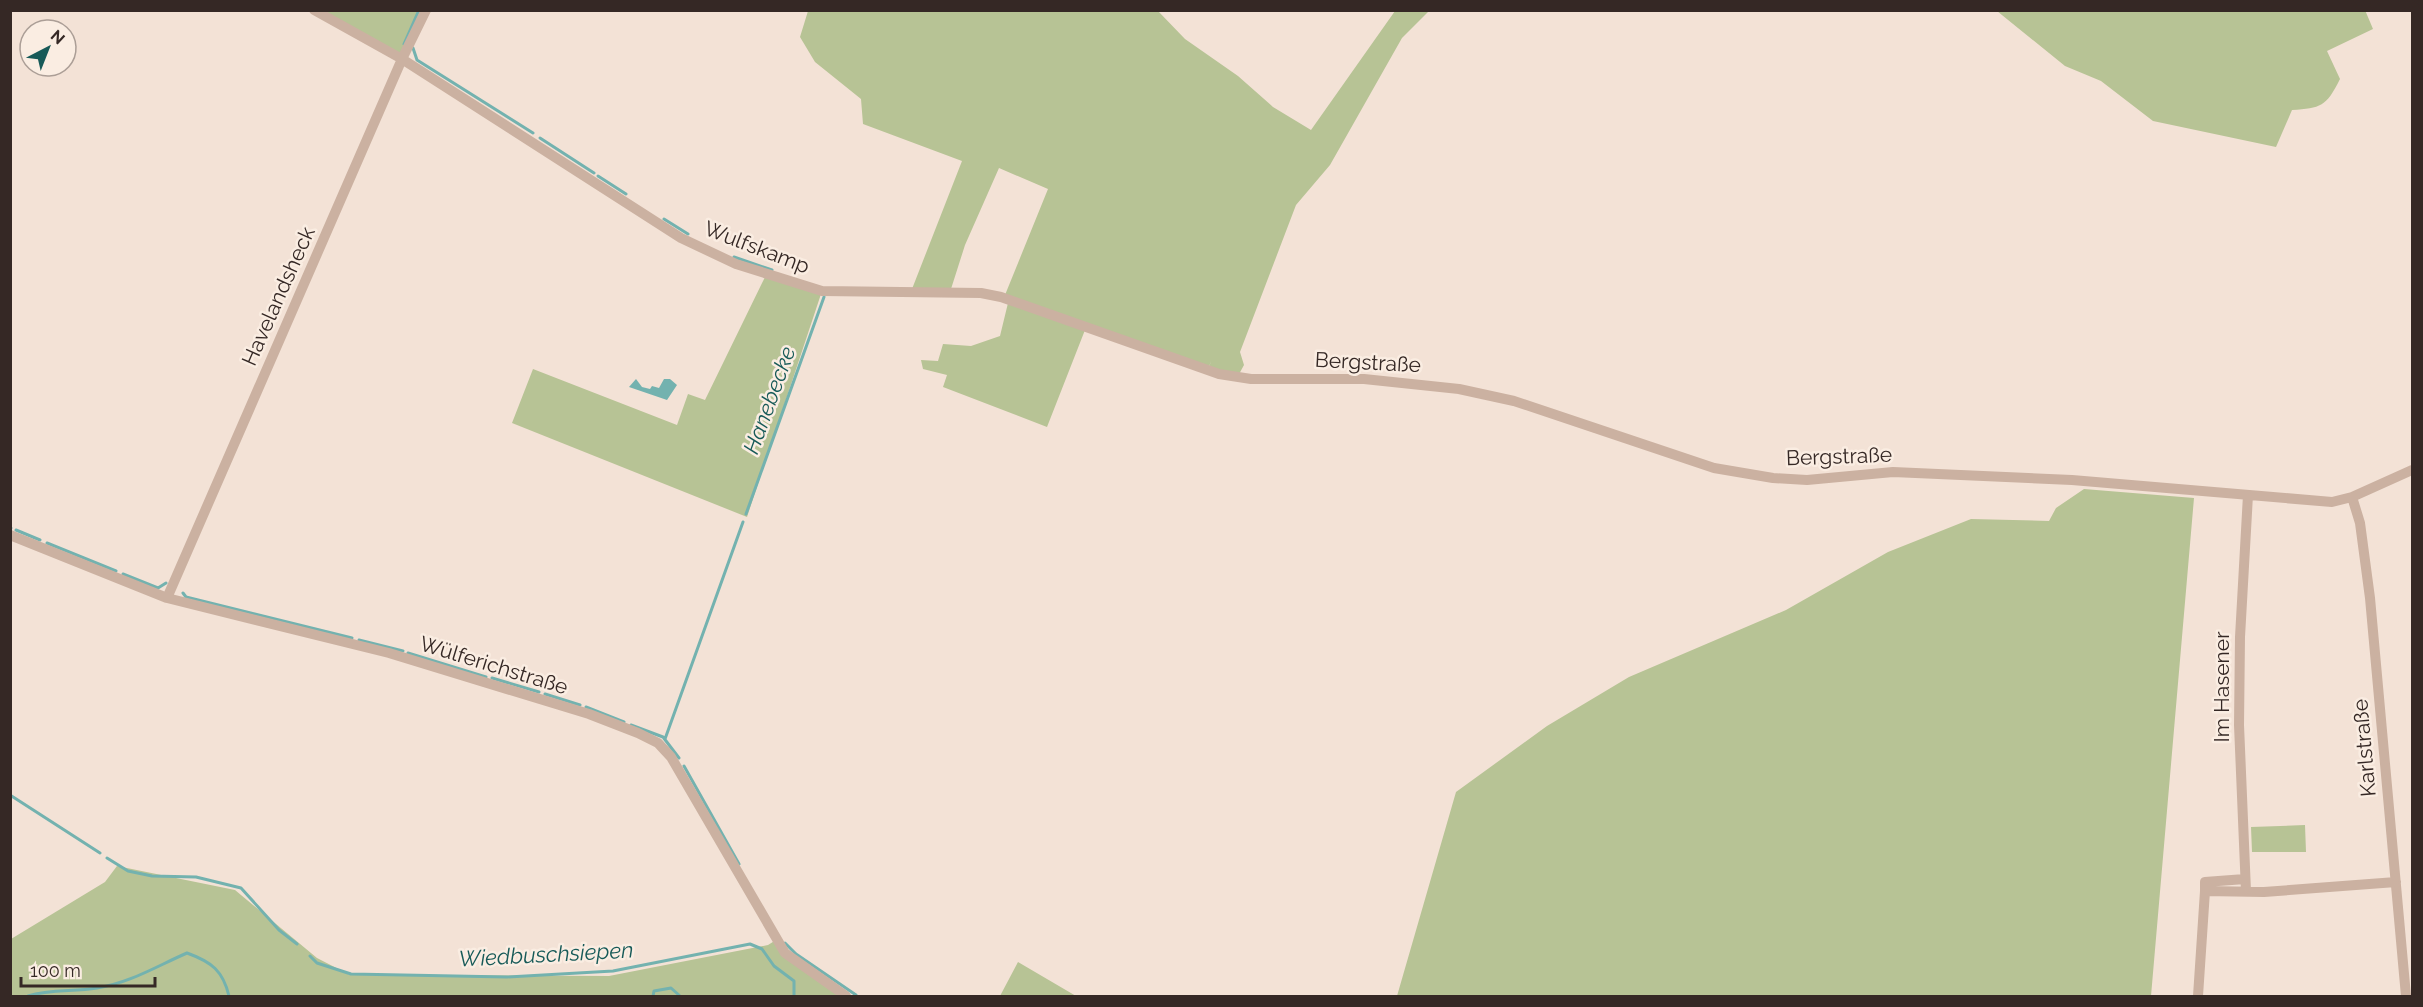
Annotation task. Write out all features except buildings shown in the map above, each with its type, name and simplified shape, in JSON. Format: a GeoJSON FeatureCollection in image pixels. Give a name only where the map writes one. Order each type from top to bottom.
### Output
{"type":"FeatureCollection","features":[{"type":"Feature","properties":{"kind":"street","name":"Wulfskamp"},"geometry":{"type":"LineString","coordinates":[[314,10],[402,59],[681,238],[736,264],[822,291],[981,293],[1001,297],[1203,368]]}},
{"type":"Feature","properties":{"kind":"street","name":"Havelandsheck"},"geometry":{"type":"LineString","coordinates":[[166,598],[402,59],[426,10]]}},
{"type":"Feature","properties":{"kind":"street","name":"Bergstraße"},"geometry":{"type":"LineString","coordinates":[[1203,368],[1219,375],[1251,380],[1364,379],[1459,389],[1514,401],[1714,468],[1773,478],[1807,480],[1893,472],[2072,480],[2322,502],[2352,497],[2412,470]]}},
{"type":"Feature","properties":{"kind":"street","name":"Im Hasener"},"geometry":{"type":"LineString","coordinates":[[2246,891],[2239,725],[2248,495]]}},
{"type":"Feature","properties":{"kind":"street","name":"Karlstraße"},"geometry":{"type":"LineString","coordinates":[[2352,497],[2360,523],[2370,598],[2396,882],[2407,933],[2406,996]]}},
{"type":"Feature","properties":{"kind":"street","name":"Wülferichstraße"},"geometry":{"type":"LineString","coordinates":[[10,535],[166,598],[389,653],[589,714],[658,744],[671,757],[785,953],[846,996]]}},
{"type":"Feature","properties":{"kind":"street"},"geometry":{"type":"LineString","coordinates":[[2198,996],[2205,882],[2245,879]]}},
{"type":"Feature","properties":{"kind":"street"},"geometry":{"type":"LineString","coordinates":[[2205,891],[2246,891],[2396,882]]}},
{"type":"Feature","properties":{"kind":"green space"},"geometry":{"type":"Polygon","coordinates":[[[2365,10],[2373,29],[2327,51],[2340,79],[2331,95],[2316,107],[2292,110],[2276,147],[2153,121],[2101,81],[2065,66],[1997,11],[2365,10]]]}},
{"type":"Feature","properties":{"kind":"green space"},"geometry":{"type":"Polygon","coordinates":[[[322,11],[424,11],[401,54],[322,11]]]}},
{"type":"Feature","properties":{"kind":"green space"},"geometry":{"type":"Polygon","coordinates":[[[808,11],[1158,11],[1185,39],[1238,76],[1273,107],[1311,130],[1395,11],[1429,11],[1402,38],[1330,165],[1296,205],[1240,352],[1244,365],[1238,376],[1209,368],[1211,361],[1209,367],[1005,295],[1048,189],[999,168],[965,245],[951,289],[912,289],[962,161],[863,124],[861,99],[815,62],[800,37],[808,11]]]}},
{"type":"Feature","properties":{"kind":"green space"},"geometry":{"type":"Polygon","coordinates":[[[765,277],[821,294],[747,517],[512,423],[533,369],[677,425],[688,394],[705,400],[765,277]]]}},
{"type":"Feature","properties":{"kind":"green space"},"geometry":{"type":"Polygon","coordinates":[[[1008,303],[1085,330],[1047,427],[943,387],[947,375],[923,369],[921,360],[938,361],[943,344],[971,346],[1000,336],[1008,303]]]}},
{"type":"Feature","properties":{"kind":"green space"},"geometry":{"type":"Polygon","coordinates":[[[2084,489],[2194,498],[2151,996],[1397,996],[1456,792],[1547,726],[1629,677],[1786,610],[1888,552],[1971,519],[2049,521],[2056,508],[2084,489]]]}},
{"type":"Feature","properties":{"kind":"green space"},"geometry":{"type":"Polygon","coordinates":[[[2305,825],[2306,852],[2252,852],[2251,827],[2305,825]]]}},
{"type":"Feature","properties":{"kind":"green space"},"geometry":{"type":"Polygon","coordinates":[[[117,866],[235,890],[317,958],[350,975],[609,976],[768,945],[776,940],[843,996],[11,996],[11,939],[105,882],[117,866]]]}},
{"type":"Feature","properties":{"kind":"green space"},"geometry":{"type":"Polygon","coordinates":[[[1018,962],[1076,996],[1000,996],[1018,962]]]}},
{"type":"Feature","properties":{"kind":"water"},"geometry":{"type":"Polygon","coordinates":[[[636,379],[642,387],[650,389],[652,386],[659,388],[664,379],[670,379],[677,385],[667,400],[629,387],[636,379]]]}},
{"type":"Feature","properties":{"kind":"waterway","name":"Hanebecke"},"geometry":{"type":"LineString","coordinates":[[404,44],[419,10]]}},
{"type":"Feature","properties":{"kind":"waterway","name":"Hanebecke"},"geometry":{"type":"LineString","coordinates":[[413,48],[417,60],[533,133]]}},
{"type":"Feature","properties":{"kind":"waterway","name":"Hanebecke"},"geometry":{"type":"LineString","coordinates":[[540,138],[594,173]]}},
{"type":"Feature","properties":{"kind":"waterway","name":"Hanebecke"},"geometry":{"type":"LineString","coordinates":[[598,176],[626,194]]}},
{"type":"Feature","properties":{"kind":"waterway","name":"Hanebecke"},"geometry":{"type":"LineString","coordinates":[[664,219],[688,234]]}},
{"type":"Feature","properties":{"kind":"waterway","name":"Hanebecke"},"geometry":{"type":"LineString","coordinates":[[734,257],[772,270]]}},
{"type":"Feature","properties":{"kind":"waterway","name":"Hanebecke"},"geometry":{"type":"LineString","coordinates":[[746,514],[824,297]]}},
{"type":"Feature","properties":{"kind":"waterway","name":"Hanebecke"},"geometry":{"type":"LineString","coordinates":[[665,739],[743,522]]}},
{"type":"Feature","properties":{"kind":"waterway"},"geometry":{"type":"LineString","coordinates":[[16,530],[40,540]]}},
{"type":"Feature","properties":{"kind":"waterway"},"geometry":{"type":"LineString","coordinates":[[47,543],[116,571]]}},
{"type":"Feature","properties":{"kind":"waterway"},"geometry":{"type":"LineString","coordinates":[[123,574],[158,588],[166,583]]}},
{"type":"Feature","properties":{"kind":"waterway"},"geometry":{"type":"LineString","coordinates":[[183,593],[186,597],[352,638]]}},
{"type":"Feature","properties":{"kind":"waterway"},"geometry":{"type":"LineString","coordinates":[[359,640],[403,651]]}},
{"type":"Feature","properties":{"kind":"waterway"},"geometry":{"type":"LineString","coordinates":[[408,653],[486,677]]}},
{"type":"Feature","properties":{"kind":"waterway"},"geometry":{"type":"LineString","coordinates":[[492,678],[539,692]]}},
{"type":"Feature","properties":{"kind":"waterway"},"geometry":{"type":"LineString","coordinates":[[545,694],[580,705]]}},
{"type":"Feature","properties":{"kind":"waterway"},"geometry":{"type":"LineString","coordinates":[[586,707],[624,722]]}},
{"type":"Feature","properties":{"kind":"waterway"},"geometry":{"type":"LineString","coordinates":[[631,725],[663,737],[679,758]]}},
{"type":"Feature","properties":{"kind":"waterway"},"geometry":{"type":"LineString","coordinates":[[684,766],[739,864]]}},
{"type":"Feature","properties":{"kind":"waterway","name":"Wiedbuschsiepen"},"geometry":{"type":"LineString","coordinates":[[10,795],[100,853]]}},
{"type":"Feature","properties":{"kind":"waterway","name":"Wiedbuschsiepen"},"geometry":{"type":"LineString","coordinates":[[107,858],[128,871],[152,876],[196,877],[241,888],[279,930],[297,944]]}},
{"type":"Feature","properties":{"kind":"waterway"},"geometry":{"type":"LineString","coordinates":[[785,943],[796,954],[856,995]]}},
{"type":"Feature","properties":{"kind":"waterway","name":"Wiedbuschsiepen"},"geometry":{"type":"LineString","coordinates":[[310,956],[317,963],[351,974],[507,977],[613,971],[750,944],[762,949],[774,966],[794,981],[794,996]]}},
{"type":"Feature","properties":{"kind":"waterway"},"geometry":{"type":"LineString","coordinates":[[28,996],[45,992],[109,986],[187,953],[210,964],[220,974],[229,996]]}},
{"type":"Feature","properties":{"kind":"waterway"},"geometry":{"type":"LineString","coordinates":[[653,996],[654,991],[671,988],[680,996]]}}]}
